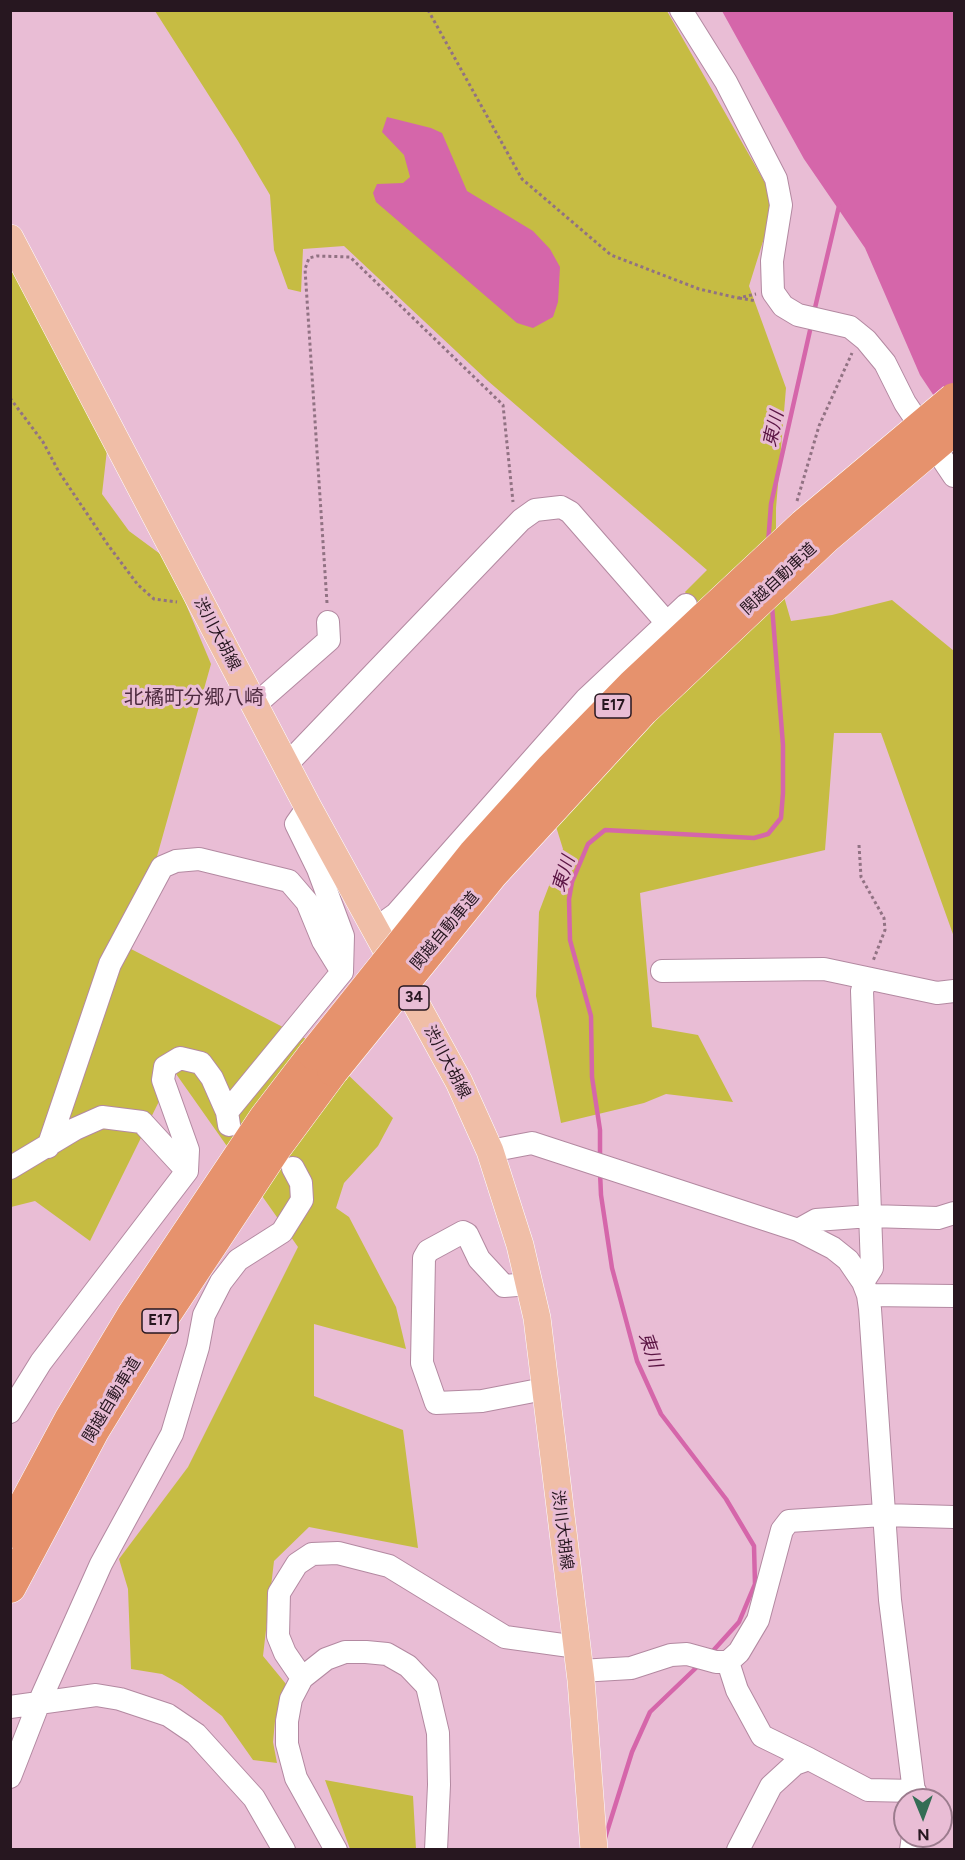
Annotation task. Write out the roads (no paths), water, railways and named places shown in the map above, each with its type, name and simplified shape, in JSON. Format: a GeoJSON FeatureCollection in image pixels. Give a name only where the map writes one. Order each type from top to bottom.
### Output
{"type":"FeatureCollection","features":[{"type":"Feature","properties":{"kind":"highway","name":"関越自動車道"},"geometry":{"type":"LineString","coordinates":[[10,1587],[93,1431],[156,1328],[276,1147],[323,1062],[474,854],[616,702],[804,525],[954,399]]}},
{"type":"Feature","properties":{"kind":"highway","name":"関越自動車道"},"geometry":{"type":"LineString","coordinates":[[10,1532],[70,1420],[133,1315],[265,1118],[323,1062],[643,710],[825,538],[954,429]]}},
{"type":"Feature","properties":{"kind":"main road","name":"渋川大胡線"},"geometry":{"type":"LineString","coordinates":[[10,238],[308,807],[459,1082],[490,1152],[530,1284],[578,1659],[594,1840]]}},
{"type":"Feature","properties":{"kind":"street"},"geometry":{"type":"LineString","coordinates":[[681,10],[726,82],[776,179],[781,205],[772,261],[772,285],[783,306],[798,315],[850,327],[860,335],[885,363],[905,404],[954,476]]}},
{"type":"Feature","properties":{"kind":"street"},"geometry":{"type":"LineString","coordinates":[[292,759],[521,520],[535,510],[561,507],[570,512],[667,623]]}},
{"type":"Feature","properties":{"kind":"street"},"geometry":{"type":"LineString","coordinates":[[375,929],[396,914],[586,699],[686,605]]}},
{"type":"Feature","properties":{"kind":"street"},"geometry":{"type":"LineString","coordinates":[[255,705],[264,700],[329,640],[328,622]]}},
{"type":"Feature","properties":{"kind":"street"},"geometry":{"type":"LineString","coordinates":[[10,1412],[41,1362],[187,1171],[188,1150],[163,1080],[165,1067],[180,1058],[201,1064],[213,1078],[228,1118],[342,972],[343,936],[318,869],[296,824],[308,807]]}},
{"type":"Feature","properties":{"kind":"street"},"geometry":{"type":"LineString","coordinates":[[48,1147],[110,964],[162,867],[176,861],[199,859],[290,881],[307,902],[323,942],[342,972]]}},
{"type":"Feature","properties":{"kind":"street"},"geometry":{"type":"LineString","coordinates":[[662,971],[824,969],[937,993],[954,991]]}},
{"type":"Feature","properties":{"kind":"street"},"geometry":{"type":"LineString","coordinates":[[866,979],[862,991],[872,1268],[866,1288],[890,1600],[914,1788]]}},
{"type":"Feature","properties":{"kind":"street"},"geometry":{"type":"LineString","coordinates":[[10,1168],[48,1147],[75,1128],[102,1117],[142,1122],[187,1171]]}},
{"type":"Feature","properties":{"kind":"street"},"geometry":{"type":"LineString","coordinates":[[490,1152],[532,1143],[798,1230],[833,1248],[849,1260],[866,1288]]}},
{"type":"Feature","properties":{"kind":"street"},"geometry":{"type":"LineString","coordinates":[[10,1777],[25,1706],[172,1434],[198,1347],[204,1316],[221,1282],[238,1260],[282,1232],[302,1200],[301,1183],[293,1168]]}},
{"type":"Feature","properties":{"kind":"street"},"geometry":{"type":"LineString","coordinates":[[798,1230],[816,1220],[870,1216],[938,1218],[954,1213]]}},
{"type":"Feature","properties":{"kind":"street"},"geometry":{"type":"LineString","coordinates":[[530,1284],[504,1286],[479,1259],[467,1234],[462,1232],[428,1251],[424,1258],[422,1364],[436,1403],[482,1401],[544,1389]]}},
{"type":"Feature","properties":{"kind":"street"},"geometry":{"type":"LineString","coordinates":[[866,1288],[954,1296]]}},
{"type":"Feature","properties":{"kind":"street"},"geometry":{"type":"LineString","coordinates":[[302,1678],[285,1653],[278,1636],[279,1593],[297,1564],[312,1554],[338,1553],[389,1566],[505,1637],[578,1659],[631,1668],[671,1655],[713,1660],[739,1652],[758,1620],[782,1530],[789,1521],[883,1515],[954,1517]]}},
{"type":"Feature","properties":{"kind":"street"},"geometry":{"type":"LineString","coordinates":[[336,1850],[304,1794],[290,1761],[287,1721],[291,1699],[302,1678],[326,1659],[345,1652],[387,1654],[408,1666],[427,1686],[438,1733],[440,1785],[436,1850]]}},
{"type":"Feature","properties":{"kind":"street"},"geometry":{"type":"LineString","coordinates":[[713,1660],[737,1690],[762,1736],[868,1790],[893,1793]]}},
{"type":"Feature","properties":{"kind":"street"},"geometry":{"type":"LineString","coordinates":[[25,1706],[96,1695],[120,1699],[168,1715],[196,1734],[254,1798],[284,1850]]}},
{"type":"Feature","properties":{"kind":"street"},"geometry":{"type":"LineString","coordinates":[[738,1850],[771,1786],[795,1764],[809,1759]]}},
{"type":"Feature","properties":{"kind":"waterway","name":"東川"},"geometry":{"type":"LineString","coordinates":[[814,312],[839,206]]}},
{"type":"Feature","properties":{"kind":"waterway","name":"東川"},"geometry":{"type":"LineString","coordinates":[[768,544],[771,504],[811,326]]}},
{"type":"Feature","properties":{"kind":"waterway","name":"東川"},"geometry":{"type":"LineString","coordinates":[[600,1157],[600,1130],[592,1077],[591,1016],[570,940],[569,899],[572,882],[588,844],[605,830],[754,838],[768,834],[781,818],[783,745],[772,606]]}},
{"type":"Feature","properties":{"kind":"waterway","name":"東川"},"geometry":{"type":"LineString","coordinates":[[600,1172],[601,1195],[612,1268],[637,1361],[661,1414],[726,1499],[754,1546],[755,1584],[739,1622],[711,1653]]}},
{"type":"Feature","properties":{"kind":"waterway","name":"東川"},"geometry":{"type":"LineString","coordinates":[[605,1838],[632,1752],[650,1712],[699,1665]]}},
{"type":"Feature","properties":{"kind":"district","name":"北橘町分郷八崎"},"geometry":{"type":"Point","coordinates":[194,698]}}]}
